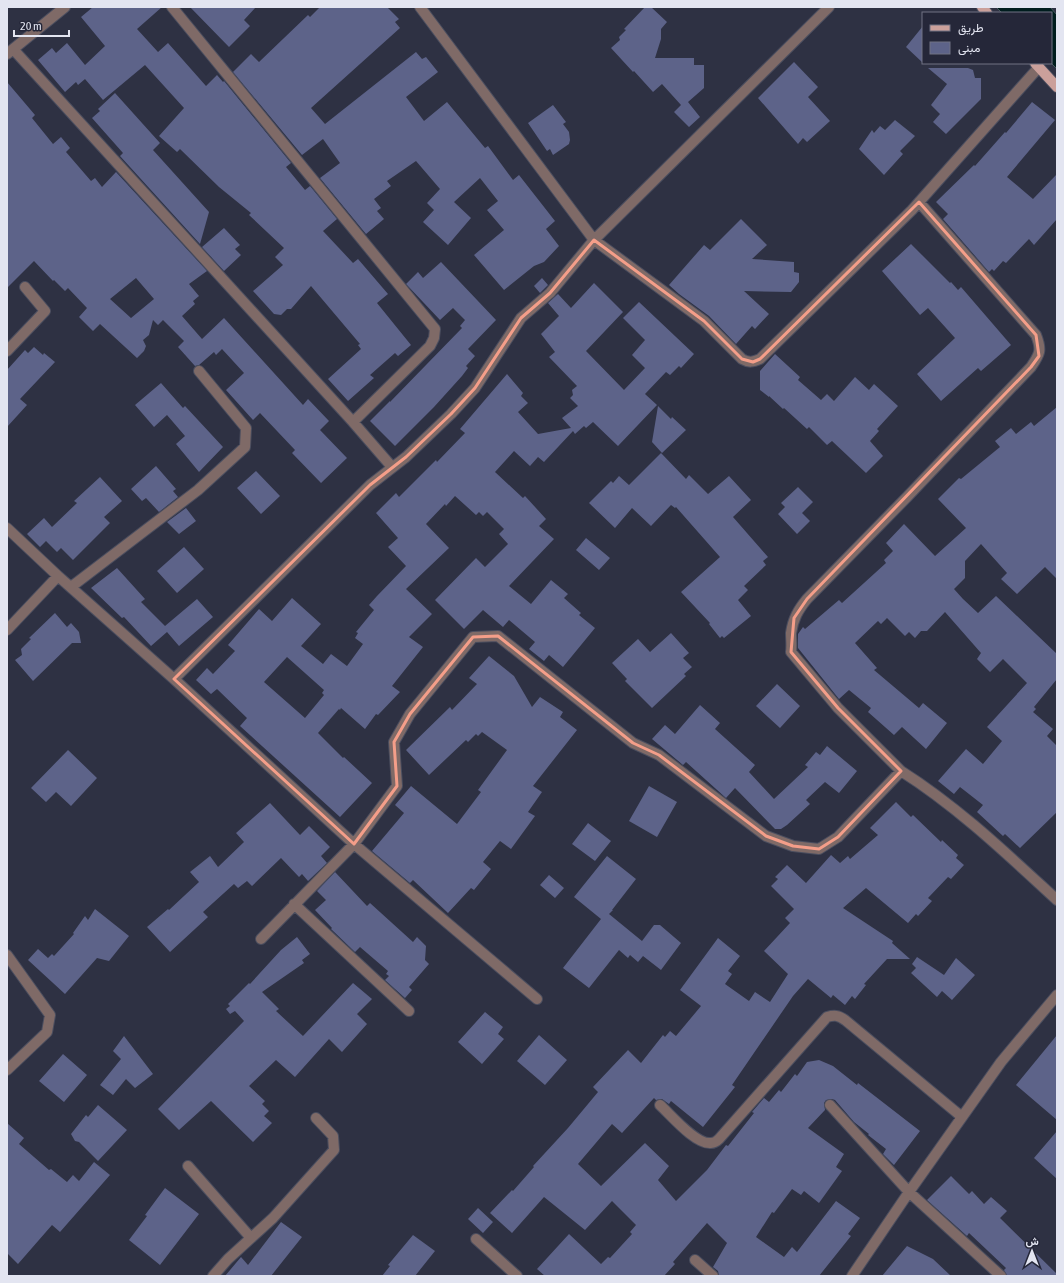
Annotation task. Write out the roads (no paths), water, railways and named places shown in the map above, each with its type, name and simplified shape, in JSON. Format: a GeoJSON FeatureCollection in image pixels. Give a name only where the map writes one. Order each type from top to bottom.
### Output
{"type":"FeatureCollection","features":[{"type":"Feature","properties":{"kind":"main road"},"geometry":{"type":"LineString","coordinates":[[1037,65],[1057,87]]}},
{"type":"Feature","properties":{"kind":"street"},"geometry":{"type":"LineString","coordinates":[[65,7],[10,52],[353,422],[392,467]]}},
{"type":"Feature","properties":{"kind":"street"},"geometry":{"type":"LineString","coordinates":[[172,7],[435,329],[434,338],[430,346],[353,422]]}},
{"type":"Feature","properties":{"kind":"street"},"geometry":{"type":"LineString","coordinates":[[420,7],[594,240],[704,322],[742,359],[747,362],[753,362],[760,359],[919,202],[1037,65]]}},
{"type":"Feature","properties":{"kind":"street"},"geometry":{"type":"LineString","coordinates":[[174,679],[370,484],[422,443],[475,388],[521,318],[550,293],[594,240],[829,7]]}},
{"type":"Feature","properties":{"kind":"street"},"geometry":{"type":"LineString","coordinates":[[919,202],[1036,335],[1040,347],[1039,356],[907,497],[807,599],[794,618],[791,635],[791,652],[838,708],[901,771],[926,787],[1006,854],[1057,900]]}},
{"type":"Feature","properties":{"kind":"street"},"geometry":{"type":"LineString","coordinates":[[7,351],[46,310],[25,286]]}},
{"type":"Feature","properties":{"kind":"street"},"geometry":{"type":"LineString","coordinates":[[71,587],[198,490],[244,447],[246,428],[199,371]]}},
{"type":"Feature","properties":{"kind":"street"},"geometry":{"type":"LineString","coordinates":[[7,528],[354,844],[537,999]]}},
{"type":"Feature","properties":{"kind":"street"},"geometry":{"type":"LineString","coordinates":[[7,630],[58,576]]}},
{"type":"Feature","properties":{"kind":"street"},"geometry":{"type":"LineString","coordinates":[[261,939],[354,844],[397,786],[394,742],[410,714],[473,637],[498,636],[632,743],[659,755],[766,836],[793,846],[820,849],[838,837],[901,771]]}},
{"type":"Feature","properties":{"kind":"street"},"geometry":{"type":"LineString","coordinates":[[294,904],[409,1011]]}},
{"type":"Feature","properties":{"kind":"street"},"geometry":{"type":"LineString","coordinates":[[7,955],[50,1015],[46,1032],[7,1070]]}},
{"type":"Feature","properties":{"kind":"street"},"geometry":{"type":"LineString","coordinates":[[852,1276],[909,1192],[1001,1062],[1057,995]]}},
{"type":"Feature","properties":{"kind":"street"},"geometry":{"type":"LineString","coordinates":[[660,1105],[693,1136],[704,1142],[714,1143],[827,1017],[833,1015],[839,1016],[845,1020],[962,1117]]}},
{"type":"Feature","properties":{"kind":"street"},"geometry":{"type":"LineString","coordinates":[[830,1105],[909,1192],[1001,1276]]}},
{"type":"Feature","properties":{"kind":"street"},"geometry":{"type":"LineString","coordinates":[[212,1276],[228,1259],[273,1218],[334,1150],[333,1136],[316,1118]]}},
{"type":"Feature","properties":{"kind":"street"},"geometry":{"type":"LineString","coordinates":[[188,1166],[251,1238]]}},
{"type":"Feature","properties":{"kind":"street"},"geometry":{"type":"LineString","coordinates":[[476,1239],[516,1276]]}},
{"type":"Feature","properties":{"kind":"street"},"geometry":{"type":"LineString","coordinates":[[695,1260],[713,1276]]}}]}
